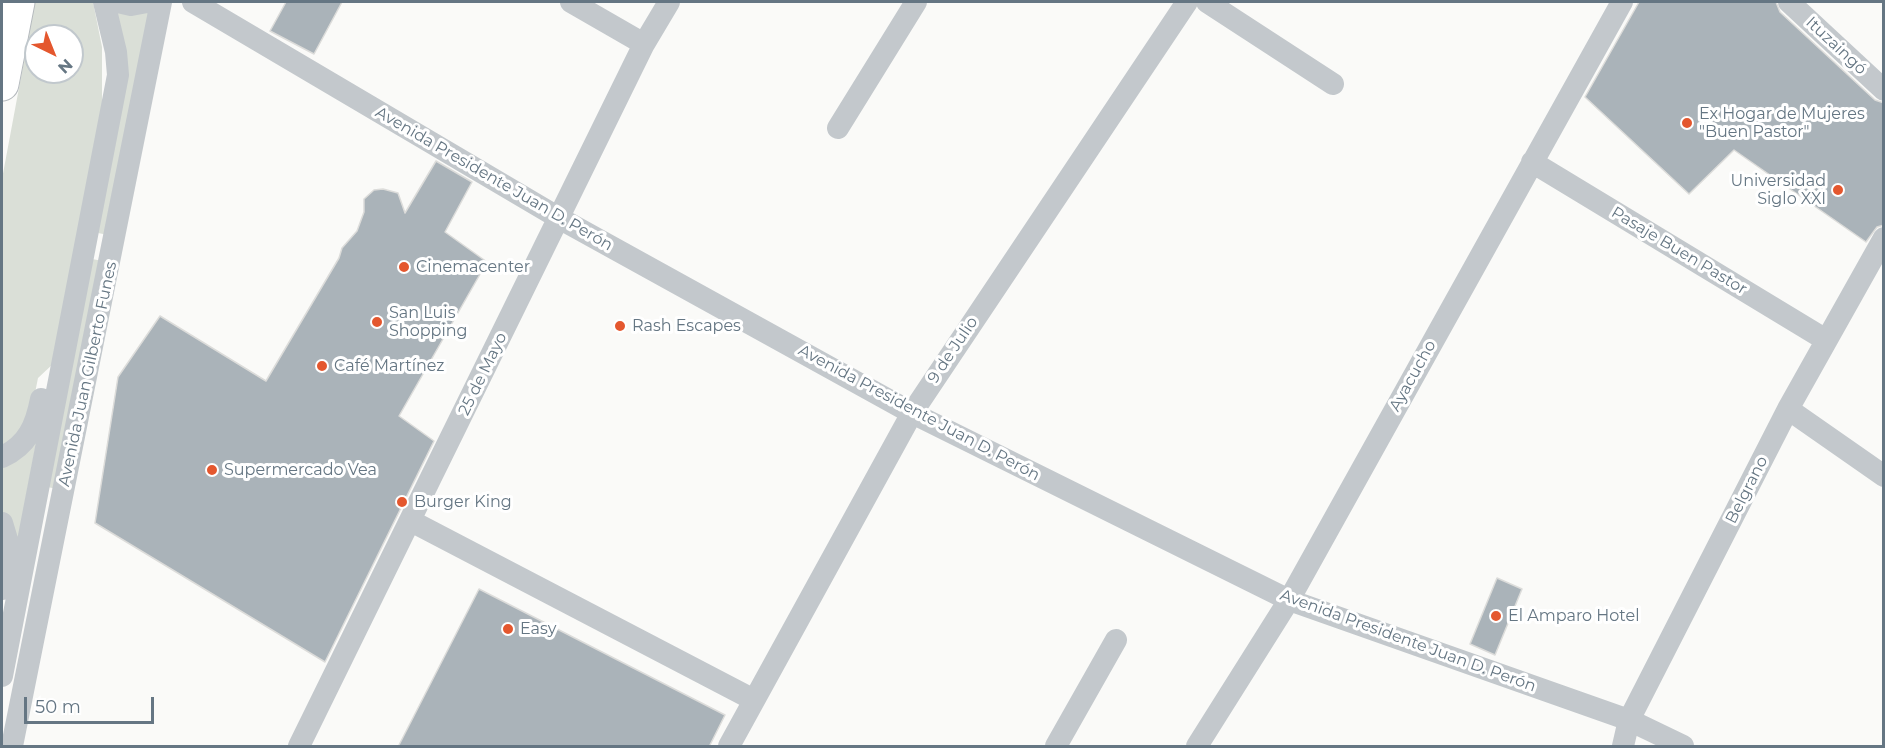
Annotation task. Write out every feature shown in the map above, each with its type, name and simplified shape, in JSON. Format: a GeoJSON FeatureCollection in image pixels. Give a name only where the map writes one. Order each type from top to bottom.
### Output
{"type":"FeatureCollection","features":[{"type":"Feature","properties":{"kind":"highway"},"geometry":{"type":"LineString","coordinates":[[2,84],[18,2]]}},
{"type":"Feature","properties":{"kind":"street","name":"Avenida Juan Gilberto Funes"},"geometry":{"type":"LineString","coordinates":[[2,660],[63,363],[118,75],[116,52],[104,2]]}},
{"type":"Feature","properties":{"kind":"street"},"geometry":{"type":"LineString","coordinates":[[118,2],[131,5],[147,2]]}},
{"type":"Feature","properties":{"kind":"street","name":"Avenida Juan Gilberto Funes"},"geometry":{"type":"LineString","coordinates":[[12,747],[161,2]]}},
{"type":"Feature","properties":{"kind":"street","name":"Avenida Presidente Juan D. Perón"},"geometry":{"type":"LineString","coordinates":[[193,2],[559,218],[912,413],[1289,600],[1629,720],[1683,747]]}},
{"type":"Feature","properties":{"kind":"street"},"geometry":{"type":"LineString","coordinates":[[571,2],[644,44]]}},
{"type":"Feature","properties":{"kind":"street","name":"25 de Mayo"},"geometry":{"type":"LineString","coordinates":[[299,747],[644,44],[669,2]]}},
{"type":"Feature","properties":{"kind":"street"},"geometry":{"type":"LineString","coordinates":[[838,128],[916,2]]}},
{"type":"Feature","properties":{"kind":"street","name":"9 de Julio"},"geometry":{"type":"LineString","coordinates":[[729,747],[912,413],[1187,2]]}},
{"type":"Feature","properties":{"kind":"street"},"geometry":{"type":"LineString","coordinates":[[1207,2],[1333,84]]}},
{"type":"Feature","properties":{"kind":"street","name":"Ayacucho"},"geometry":{"type":"LineString","coordinates":[[1197,747],[1289,600],[1622,2]]}},
{"type":"Feature","properties":{"kind":"street","name":"Ituzaingó"},"geometry":{"type":"LineString","coordinates":[[1789,2],[1884,90]]}},
{"type":"Feature","properties":{"kind":"street","name":"Pasaje Buen Pastor"},"geometry":{"type":"LineString","coordinates":[[1532,162],[1826,340]]}},
{"type":"Feature","properties":{"kind":"street","name":"Belgrano"},"geometry":{"type":"LineString","coordinates":[[1623,747],[1629,720],[1788,408],[1884,238]]}},
{"type":"Feature","properties":{"kind":"street"},"geometry":{"type":"LineString","coordinates":[[84,247],[113,251]]}},
{"type":"Feature","properties":{"kind":"street"},"geometry":{"type":"LineString","coordinates":[[2,457],[19,446],[36,425],[45,382],[63,363]]}},
{"type":"Feature","properties":{"kind":"street"},"geometry":{"type":"LineString","coordinates":[[1788,408],[1884,476]]}},
{"type":"Feature","properties":{"kind":"street"},"geometry":{"type":"LineString","coordinates":[[411,521],[754,700]]}},
{"type":"Feature","properties":{"kind":"street"},"geometry":{"type":"LineString","coordinates":[[2,523],[8,543],[2,598]]}},
{"type":"Feature","properties":{"kind":"street"},"geometry":{"type":"LineString","coordinates":[[1056,747],[1116,640]]}},
{"type":"Feature","properties":{"kind":"shaded area"},"geometry":{"type":"Polygon","coordinates":[[[35,2],[93,2],[102,47],[102,113],[54,363],[38,378],[29,423],[2,452],[2,179],[24,61],[24,84],[84,84],[84,24],[31,24],[35,2]]]}},
{"type":"Feature","properties":{"kind":"shaded area"},"geometry":{"type":"Polygon","coordinates":[[[113,6],[154,6],[108,235],[98,233],[113,6]]]}},
{"type":"Feature","properties":{"kind":"shaded area"},"geometry":{"type":"Polygon","coordinates":[[[92,259],[103,261],[58,489],[47,487],[92,259]]]}},
{"type":"Feature","properties":{"kind":"shaded area"},"geometry":{"type":"Polygon","coordinates":[[[39,429],[17,544],[2,512],[2,464],[39,429]]]}},
{"type":"Feature","properties":{"kind":"building"},"geometry":{"type":"Polygon","coordinates":[[[286,2],[342,2],[314,54],[270,31],[286,2]]]}},
{"type":"Feature","properties":{"kind":"building","name":"Ex Hogar de Mujeres \"Buen Pastor\""},"geometry":{"type":"Polygon","coordinates":[[[1639,2],[1776,2],[1780,12],[1875,100],[1884,103],[1884,225],[1877,227],[1866,242],[1734,150],[1689,194],[1585,97],[1639,2]]]}},
{"type":"Feature","properties":{"kind":"building"},"geometry":{"type":"Polygon","coordinates":[[[436,161],[472,182],[445,232],[487,262],[399,416],[434,441],[325,662],[95,523],[118,377],[160,316],[266,381],[339,258],[342,248],[357,231],[364,212],[364,199],[374,190],[383,189],[398,193],[405,213],[436,161]]]}},
{"type":"Feature","properties":{"kind":"building","name":"El Amparo Hotel"},"geometry":{"type":"Polygon","coordinates":[[[1497,578],[1522,589],[1495,655],[1470,644],[1497,578]]]}},
{"type":"Feature","properties":{"kind":"building","name":"Easy"},"geometry":{"type":"Polygon","coordinates":[[[479,589],[725,715],[709,747],[398,747],[479,589]]]}},
{"type":"Feature","properties":{"kind":"place","name":"Ex Hogar de Mujeres \"Buen Pastor\""},"geometry":{"type":"Point","coordinates":[1687,123]}},
{"type":"Feature","properties":{"kind":"place","name":"Universidad Siglo XXI"},"geometry":{"type":"Point","coordinates":[1838,190]}},
{"type":"Feature","properties":{"kind":"place","name":"Cinemacenter"},"geometry":{"type":"Point","coordinates":[404,267]}},
{"type":"Feature","properties":{"kind":"place","name":"San Luis Shopping"},"geometry":{"type":"Point","coordinates":[377,322]}},
{"type":"Feature","properties":{"kind":"place","name":"Rash Escapes"},"geometry":{"type":"Point","coordinates":[620,326]}},
{"type":"Feature","properties":{"kind":"place","name":"Café Martínez"},"geometry":{"type":"Point","coordinates":[322,366]}},
{"type":"Feature","properties":{"kind":"place","name":"Supermercado Vea"},"geometry":{"type":"Point","coordinates":[212,470]}},
{"type":"Feature","properties":{"kind":"place","name":"Burger King"},"geometry":{"type":"Point","coordinates":[402,502]}},
{"type":"Feature","properties":{"kind":"place","name":"El Amparo Hotel"},"geometry":{"type":"Point","coordinates":[1496,616]}},
{"type":"Feature","properties":{"kind":"place","name":"Easy"},"geometry":{"type":"Point","coordinates":[508,629]}}]}
